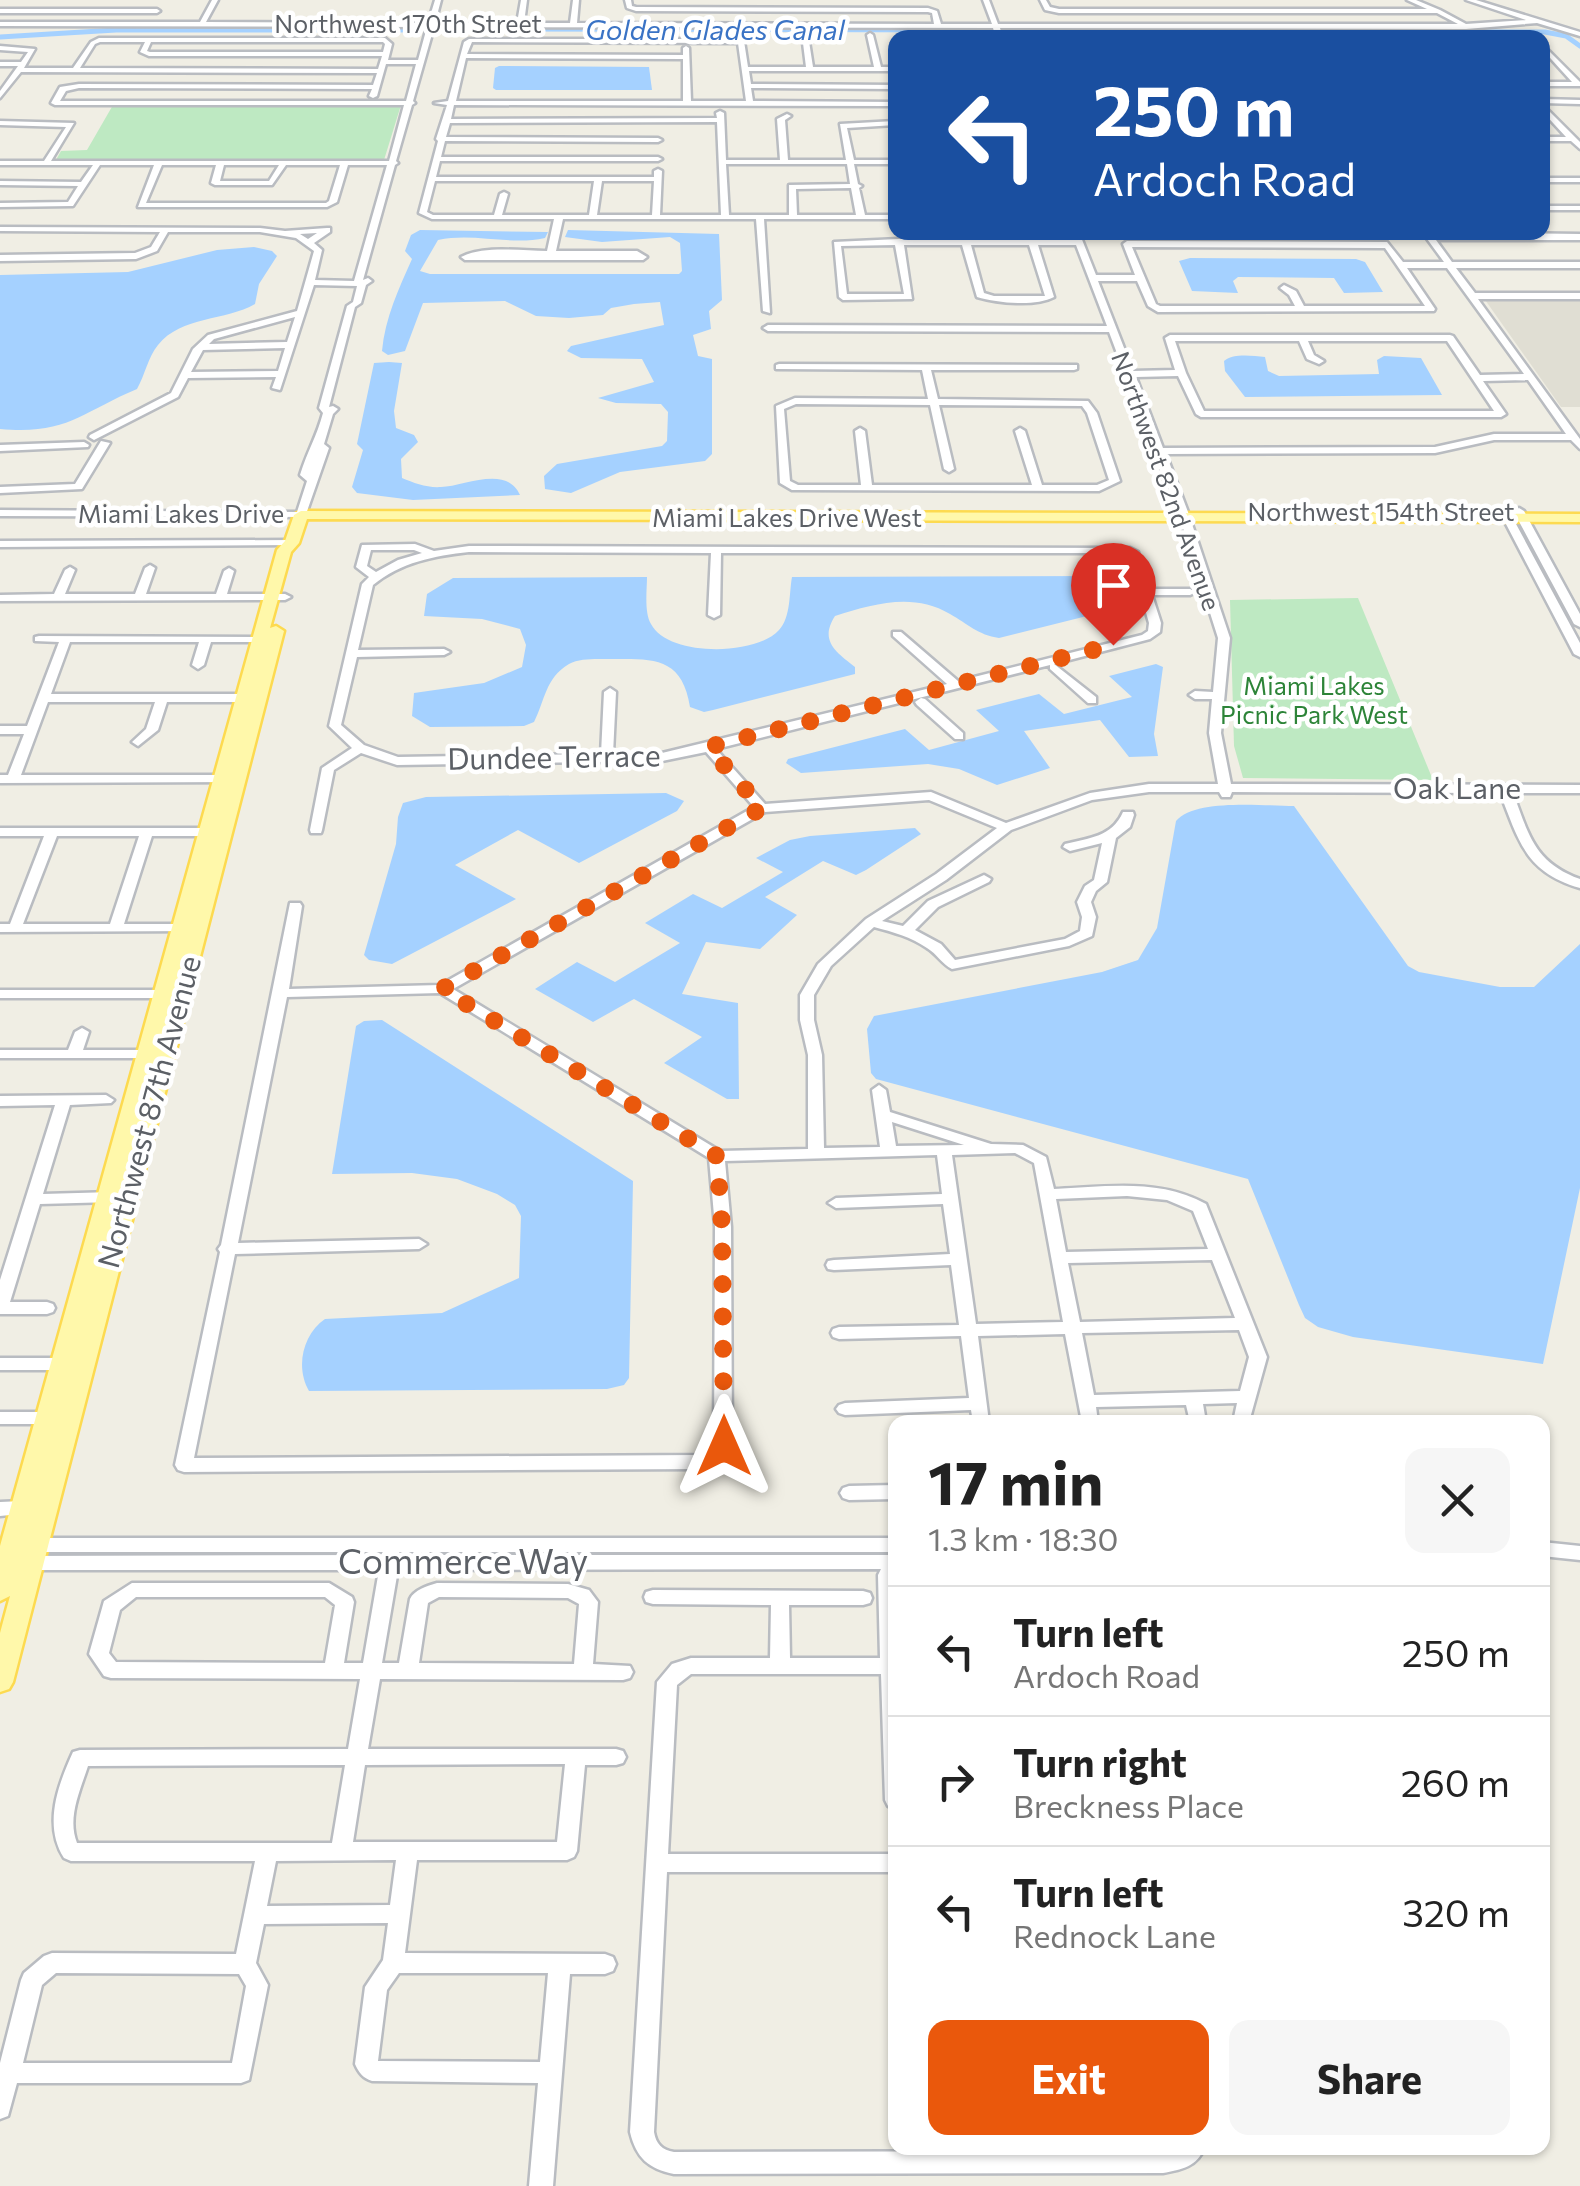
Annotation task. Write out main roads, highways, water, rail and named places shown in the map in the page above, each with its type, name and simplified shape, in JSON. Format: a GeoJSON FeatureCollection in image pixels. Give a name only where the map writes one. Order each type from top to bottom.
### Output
{"type":"FeatureCollection","features":[{"type":"Feature","properties":{"kind":"main road","name":"Miami Lakes Drive West"},"geometry":{"type":"LineString","coordinates":[[301,515],[1184,515]]}},
{"type":"Feature","properties":{"kind":"main road","name":"Northwest 87th Avenue"},"geometry":{"type":"LineString","coordinates":[[0,1682],[22,1554],[278,597],[284,550],[292,543],[301,515]]}},
{"type":"Feature","properties":{"kind":"main road","name":"Northwest 154th Street"},"geometry":{"type":"LineString","coordinates":[[1184,515],[1580,515]]}},
{"type":"Feature","properties":{"kind":"main road","name":"Northwest 87th Avenue"},"geometry":{"type":"LineString","coordinates":[[156,1054],[162,994],[190,928]]}},
{"type":"Feature","properties":{"kind":"main road","name":"Northwest 87th Avenue"},"geometry":{"type":"LineString","coordinates":[[0,1592],[22,1554],[11,1508],[59,1418]]}},
{"type":"Feature","properties":{"kind":"water"},"geometry":{"type":"Polygon","coordinates":[[[649,67],[652,90],[496,90],[495,68],[649,67]]]}},
{"type":"Feature","properties":{"kind":"water"},"geometry":{"type":"Polygon","coordinates":[[[420,230],[548,232],[545,238],[519,241],[465,237],[438,240],[420,271],[430,274],[679,274],[680,243],[670,237],[602,242],[565,237],[568,230],[719,234],[722,300],[709,311],[711,329],[693,335],[698,356],[712,359],[712,454],[705,461],[620,472],[571,493],[545,489],[544,476],[557,464],[662,446],[667,441],[668,412],[661,404],[616,403],[598,398],[654,382],[642,359],[581,358],[567,351],[571,346],[664,325],[660,302],[569,318],[536,316],[505,301],[423,303],[405,351],[388,355],[382,351],[386,327],[412,259],[405,251],[411,235],[420,230]]]}},
{"type":"Feature","properties":{"kind":"water"},"geometry":{"type":"Polygon","coordinates":[[[254,247],[277,256],[259,284],[255,304],[191,324],[168,336],[155,350],[137,389],[58,425],[0,429],[0,275],[128,272],[217,250],[254,247]]]}},
{"type":"Feature","properties":{"kind":"water"},"geometry":{"type":"Polygon","coordinates":[[[1356,259],[1365,262],[1383,292],[1344,293],[1334,278],[1238,277],[1233,281],[1238,293],[1192,291],[1179,261],[1356,259]]]}},
{"type":"Feature","properties":{"kind":"water"},"geometry":{"type":"Polygon","coordinates":[[[1238,356],[1265,357],[1268,371],[1279,376],[1379,374],[1377,360],[1384,356],[1421,358],[1442,395],[1245,397],[1225,371],[1224,361],[1238,356]]]}},
{"type":"Feature","properties":{"kind":"water"},"geometry":{"type":"Polygon","coordinates":[[[374,363],[402,363],[394,411],[396,428],[414,435],[418,442],[401,459],[402,478],[436,487],[495,479],[513,486],[520,495],[413,500],[357,493],[352,487],[363,450],[357,444],[374,363]]]}},
{"type":"Feature","properties":{"kind":"water"},"geometry":{"type":"Polygon","coordinates":[[[1098,576],[1117,587],[1123,607],[999,638],[922,603],[878,604],[835,616],[829,639],[836,651],[855,667],[855,674],[704,712],[690,707],[680,678],[662,664],[638,659],[593,659],[573,662],[561,670],[550,683],[534,722],[524,726],[430,727],[412,716],[414,693],[484,683],[522,667],[526,645],[520,629],[482,619],[424,616],[427,594],[453,578],[647,577],[647,613],[660,635],[675,643],[713,649],[752,645],[779,630],[788,612],[792,577],[1098,576]]]}},
{"type":"Feature","properties":{"kind":"water"},"geometry":{"type":"Polygon","coordinates":[[[1156,664],[1163,667],[1154,734],[1158,756],[1129,757],[1100,720],[1024,731],[1050,768],[997,785],[959,769],[928,764],[801,773],[786,763],[788,759],[905,729],[929,750],[999,731],[976,710],[1039,694],[1064,714],[1132,697],[1109,676],[1156,664]]]}},
{"type":"Feature","properties":{"kind":"water"},"geometry":{"type":"Polygon","coordinates":[[[666,793],[684,801],[677,811],[579,863],[518,830],[455,865],[516,899],[392,964],[369,960],[364,955],[396,844],[403,803],[426,797],[666,793]]]}},
{"type":"Feature","properties":{"kind":"water"},"geometry":{"type":"Polygon","coordinates":[[[1214,806],[1294,806],[1408,966],[1419,972],[1500,987],[1534,987],[1580,944],[1580,1188],[1543,1364],[1353,1337],[1318,1327],[1305,1318],[1248,1179],[876,1079],[871,1073],[867,1029],[874,1016],[1102,972],[1138,960],[1157,928],[1176,821],[1185,814],[1214,806]]]}},
{"type":"Feature","properties":{"kind":"water"},"geometry":{"type":"Polygon","coordinates":[[[915,828],[921,834],[856,875],[823,861],[765,897],[797,915],[760,949],[706,942],[682,994],[738,1003],[739,1099],[727,1099],[664,1063],[702,1037],[634,999],[593,1022],[535,989],[577,962],[615,982],[680,943],[645,923],[693,894],[722,908],[783,872],[756,858],[790,840],[915,828]]]}},
{"type":"Feature","properties":{"kind":"water"},"geometry":{"type":"Polygon","coordinates":[[[382,1020],[633,1181],[629,1378],[624,1385],[607,1389],[309,1391],[302,1372],[304,1352],[311,1333],[325,1319],[442,1313],[519,1278],[521,1216],[515,1205],[497,1194],[457,1179],[412,1173],[332,1174],[356,1026],[364,1021],[382,1020]]]}},
{"type":"Feature","properties":{"kind":"waterway","name":"Golden Glades Canal"},"geometry":{"type":"LineString","coordinates":[[443,29],[986,30]]}},
{"type":"Feature","properties":{"kind":"waterway","name":"Golden Glades Canal"},"geometry":{"type":"LineString","coordinates":[[0,37],[116,30],[417,30]]}},
{"type":"Feature","properties":{"kind":"waterway","name":"Golden Glades Canal"},"geometry":{"type":"LineString","coordinates":[[1550,33],[1566,36],[1580,46]]}},
{"type":"Feature","properties":{"kind":"park label","name":"Miami Lakes Picnic Park West"},"geometry":{"type":"Point","coordinates":[1314,700]}}]}
